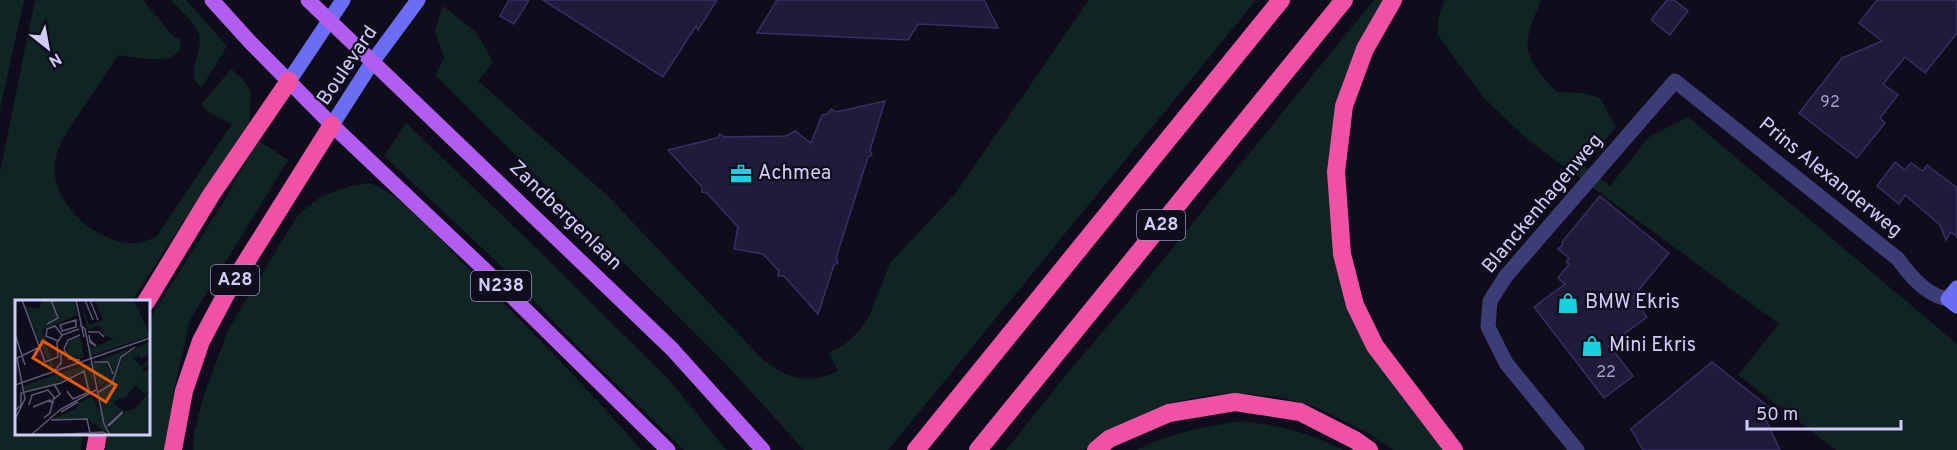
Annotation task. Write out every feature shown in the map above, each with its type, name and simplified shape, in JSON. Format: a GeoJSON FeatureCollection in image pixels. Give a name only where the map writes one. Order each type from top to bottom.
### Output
{"type":"FeatureCollection","features":[{"type":"Feature","properties":{"kind":"highway","name":"A28"},"geometry":{"type":"LineString","coordinates":[[916,450],[1281,0]]}},
{"type":"Feature","properties":{"kind":"highway","name":"A28"},"geometry":{"type":"LineString","coordinates":[[978,450],[1344,0]]}},
{"type":"Feature","properties":{"kind":"highway"},"geometry":{"type":"LineString","coordinates":[[1394,0],[1365,49],[1344,106],[1336,172],[1342,254],[1355,305],[1376,346],[1454,450]]}},
{"type":"Feature","properties":{"kind":"highway"},"geometry":{"type":"LineString","coordinates":[[147,300],[211,195],[289,81]]}},
{"type":"Feature","properties":{"kind":"highway","name":"A28"},"geometry":{"type":"LineString","coordinates":[[173,450],[184,391],[201,341],[226,294],[333,125]]}},
{"type":"Feature","properties":{"kind":"highway","name":"A28"},"geometry":{"type":"LineString","coordinates":[[908,450],[963,392]]}},
{"type":"Feature","properties":{"kind":"highway"},"geometry":{"type":"LineString","coordinates":[[1095,450],[1109,439],[1169,413],[1235,402],[1300,412],[1355,440],[1369,450]]}},
{"type":"Feature","properties":{"kind":"highway"},"geometry":{"type":"LineString","coordinates":[[95,450],[98,435]]}},
{"type":"Feature","properties":{"kind":"main road"},"geometry":{"type":"LineString","coordinates":[[212,0],[289,81]]}},
{"type":"Feature","properties":{"kind":"main road","name":"Zandbergenlaan"},"geometry":{"type":"LineString","coordinates":[[308,0],[672,349],[763,450]]}},
{"type":"Feature","properties":{"kind":"main road","name":"Boulevard"},"geometry":{"type":"LineString","coordinates":[[289,81],[344,0]]}},
{"type":"Feature","properties":{"kind":"main road","name":"Boulevard"},"geometry":{"type":"LineString","coordinates":[[333,125],[373,62],[418,0]]}},
{"type":"Feature","properties":{"kind":"main road","name":"N238"},"geometry":{"type":"LineString","coordinates":[[289,81],[668,450]]}},
{"type":"Feature","properties":{"kind":"street","name":"Prins Alexanderweg"},"geometry":{"type":"LineString","coordinates":[[1675,81],[1898,259],[1909,275],[1937,297],[1954,298]]}},
{"type":"Feature","properties":{"kind":"street","name":"Blanckenhagenweg"},"geometry":{"type":"LineString","coordinates":[[1576,450],[1506,363],[1488,327],[1490,301],[1506,276],[1675,81]]}},
{"type":"Feature","properties":{"kind":"green space"},"geometry":{"type":"Polygon","coordinates":[[[0,0],[24,0],[0,109],[0,0]]]}},
{"type":"Feature","properties":{"kind":"green space"},"geometry":{"type":"Polygon","coordinates":[[[35,0],[143,0],[172,35],[180,40],[180,49],[175,55],[167,58],[146,59],[118,55],[63,139],[58,151],[55,174],[64,200],[74,214],[92,229],[119,242],[141,242],[157,236],[232,124],[210,113],[201,105],[231,69],[243,79],[251,92],[249,123],[133,300],[15,300],[15,435],[83,435],[81,450],[0,450],[0,172],[35,0]]]}},
{"type":"Feature","properties":{"kind":"green space"},"geometry":{"type":"Polygon","coordinates":[[[171,0],[186,0],[227,46],[202,87],[194,76],[200,41],[199,34],[190,20],[171,0]]]}},
{"type":"Feature","properties":{"kind":"green space"},"geometry":{"type":"Polygon","coordinates":[[[1089,0],[1256,0],[888,450],[804,450],[727,365],[435,75],[444,58],[435,30],[443,6],[477,33],[493,62],[478,81],[608,196],[763,360],[790,376],[818,378],[838,371],[829,353],[845,344],[860,330],[868,319],[890,263],[955,194],[1089,0]]]}},
{"type":"Feature","properties":{"kind":"green space"},"geometry":{"type":"Polygon","coordinates":[[[1374,0],[1383,0],[1367,35],[1332,200],[1372,329],[1460,450],[1393,450],[1370,434],[1316,407],[1279,397],[1239,394],[1209,395],[1170,403],[1108,434],[1084,450],[1006,450],[1136,293],[1374,0]]]}},
{"type":"Feature","properties":{"kind":"green space"},"geometry":{"type":"Polygon","coordinates":[[[1444,0],[1541,0],[1528,40],[1531,59],[1557,92],[1582,93],[1600,98],[1616,127],[1583,165],[1610,186],[1649,137],[1688,117],[1957,344],[1957,450],[1836,450],[1738,375],[1779,324],[1528,140],[1483,97],[1438,35],[1438,20],[1444,0]]]}},
{"type":"Feature","properties":{"kind":"green space"},"geometry":{"type":"Polygon","coordinates":[[[406,123],[672,383],[726,450],[684,450],[577,346],[496,261],[384,156],[406,123]]]}},
{"type":"Feature","properties":{"kind":"green space"},"geometry":{"type":"Polygon","coordinates":[[[258,140],[288,160],[190,320],[174,390],[167,450],[106,450],[108,435],[150,435],[150,318],[224,201],[258,140]]]}},
{"type":"Feature","properties":{"kind":"green space"},"geometry":{"type":"Polygon","coordinates":[[[369,183],[382,188],[420,218],[555,356],[641,450],[193,450],[194,432],[204,395],[229,328],[298,215],[322,196],[351,186],[369,183]]]}},
{"type":"Feature","properties":{"kind":"green space"},"geometry":{"type":"Polygon","coordinates":[[[1242,421],[1294,431],[1343,450],[1137,450],[1175,434],[1242,421]]]}},
{"type":"Feature","properties":{"kind":"building"},"geometry":{"type":"Polygon","coordinates":[[[509,0],[529,0],[514,24],[500,16],[509,0]]]}},
{"type":"Feature","properties":{"kind":"building"},"geometry":{"type":"Polygon","coordinates":[[[543,0],[717,0],[698,30],[696,26],[663,77],[543,0]]]}},
{"type":"Feature","properties":{"kind":"building"},"geometry":{"type":"Polygon","coordinates":[[[777,0],[984,0],[998,28],[918,24],[908,40],[757,33],[777,0]]]}},
{"type":"Feature","properties":{"kind":"building"},"geometry":{"type":"Polygon","coordinates":[[[1667,0],[1674,0],[1688,11],[1670,35],[1651,20],[1667,0]]]}},
{"type":"Feature","properties":{"kind":"building"},"geometry":{"type":"Polygon","coordinates":[[[1877,0],[1957,0],[1957,33],[1925,73],[1905,57],[1883,84],[1898,95],[1880,118],[1885,123],[1857,158],[1799,113],[1842,58],[1882,41],[1859,23],[1877,0]]]}},
{"type":"Feature","properties":{"kind":"building"},"geometry":{"type":"Polygon","coordinates":[[[885,101],[870,150],[872,155],[868,157],[836,258],[838,263],[834,265],[818,314],[784,276],[778,276],[779,271],[763,254],[734,249],[738,227],[707,193],[702,192],[702,187],[668,150],[717,138],[720,134],[724,137],[786,136],[795,131],[811,143],[822,115],[828,114],[831,109],[836,112],[885,101]]]}},
{"type":"Feature","properties":{"kind":"building"},"geometry":{"type":"Polygon","coordinates":[[[1895,162],[1905,170],[1911,163],[1923,171],[1927,165],[1957,188],[1957,237],[1951,232],[1946,240],[1940,225],[1905,195],[1899,204],[1877,186],[1895,162]]]}},
{"type":"Feature","properties":{"kind":"building"},"geometry":{"type":"Polygon","coordinates":[[[1600,196],[1669,253],[1633,297],[1647,317],[1609,345],[1633,376],[1604,398],[1534,307],[1565,284],[1558,278],[1569,264],[1566,262],[1569,258],[1558,249],[1600,196]]]}},
{"type":"Feature","properties":{"kind":"building"},"geometry":{"type":"Polygon","coordinates":[[[1712,362],[1770,408],[1764,416],[1780,450],[1643,450],[1631,429],[1712,362]]]}},
{"type":"Feature","properties":{"kind":"place","name":"Achmea"},"geometry":{"type":"Point","coordinates":[741,174]}},
{"type":"Feature","properties":{"kind":"place","name":"BMW Ekris"},"geometry":{"type":"Point","coordinates":[1568,303]}},
{"type":"Feature","properties":{"kind":"place","name":"Mini Ekris"},"geometry":{"type":"Point","coordinates":[1592,346]}}]}
